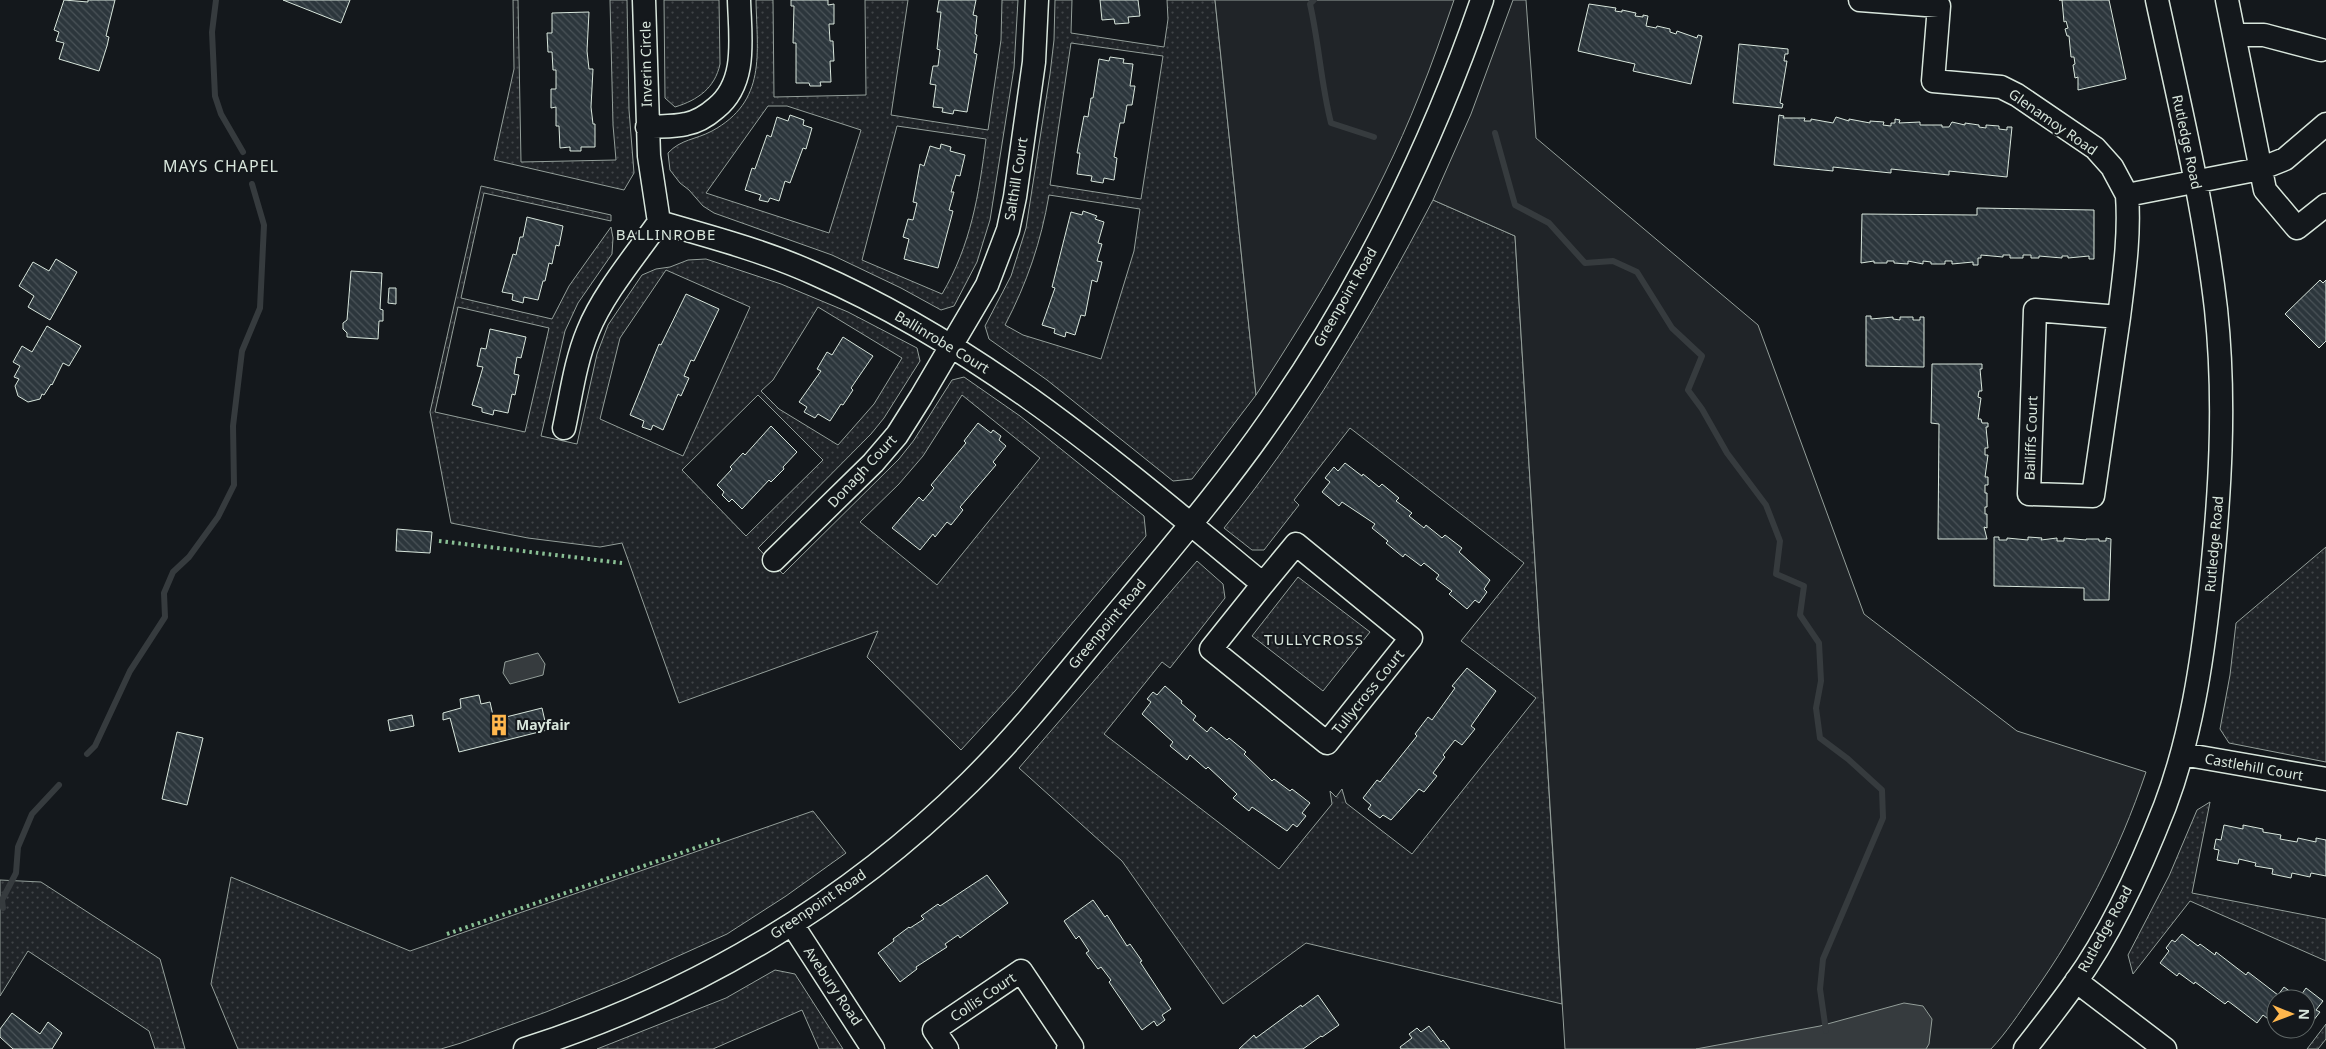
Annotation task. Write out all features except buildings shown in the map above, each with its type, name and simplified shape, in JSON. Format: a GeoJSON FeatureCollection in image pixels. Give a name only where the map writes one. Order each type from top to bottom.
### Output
{"type":"FeatureCollection","features":[{"type":"Feature","properties":{"kind":"street","name":"Inverin Circle"},"geometry":{"type":"LineString","coordinates":[[644,0],[647,127],[652,181],[659,222]]}},
{"type":"Feature","properties":{"kind":"street","name":"Inverin Circle"},"geometry":{"type":"LineString","coordinates":[[647,127],[687,124],[708,116],[723,102],[736,84],[740,63],[739,0]]}},
{"type":"Feature","properties":{"kind":"street","name":"Salthill Court"},"geometry":{"type":"LineString","coordinates":[[952,346],[987,285],[1008,230],[1034,62],[1037,0]]}},
{"type":"Feature","properties":{"kind":"street","name":"Greenpoint Road"},"geometry":{"type":"LineString","coordinates":[[525,1049],[632,1010],[695,980],[792,924],[879,862],[970,782],[1027,720],[1239,464],[1273,416],[1317,347],[1378,241],[1404,191],[1443,104],[1482,0]]}},
{"type":"Feature","properties":{"kind":"street","name":"Glenamoy Road"},"geometry":{"type":"LineString","coordinates":[[1860,0],[1939,6],[1933,81],[2001,87],[2017,95],[2095,148],[2112,167],[2127,195]]}},
{"type":"Feature","properties":{"kind":"street","name":"Rutledge Road"},"geometry":{"type":"LineString","coordinates":[[2025,1049],[2076,981],[2110,925],[2137,871],[2165,806],[2182,754],[2202,659],[2213,562],[2220,457],[2220,358],[2216,311],[2195,181],[2157,0]]}},
{"type":"Feature","properties":{"kind":"street"},"geometry":{"type":"LineString","coordinates":[[2227,0],[2264,190],[2297,228],[2326,205]]}},
{"type":"Feature","properties":{"kind":"street"},"geometry":{"type":"LineString","coordinates":[[2234,35],[2264,35],[2321,50]]}},
{"type":"Feature","properties":{"kind":"street"},"geometry":{"type":"LineString","coordinates":[[2127,195],[2260,169],[2285,159],[2326,124]]}},
{"type":"Feature","properties":{"kind":"street","name":"Bailiffs Court"},"geometry":{"type":"LineString","coordinates":[[2119,317],[2035,310],[2029,494],[2093,496],[2119,317],[2128,250],[2129,221],[2127,195]]}},
{"type":"Feature","properties":{"kind":"street","name":"Ballinrobe Court"},"geometry":{"type":"LineString","coordinates":[[659,222],[712,237],[812,273],[904,318],[1002,378],[1052,413],[1191,524]]}},
{"type":"Feature","properties":{"kind":"street"},"geometry":{"type":"LineString","coordinates":[[564,428],[580,351],[588,330],[599,309],[659,222]]}},
{"type":"Feature","properties":{"kind":"street","name":"Donagh Court"},"geometry":{"type":"LineString","coordinates":[[774,560],[873,463],[891,442],[921,398],[952,346]]}},
{"type":"Feature","properties":{"kind":"street"},"geometry":{"type":"LineString","coordinates":[[1191,524],[1263,584]]}},
{"type":"Feature","properties":{"kind":"street","name":"Tullycross Court"},"geometry":{"type":"LineString","coordinates":[[1296,544],[1411,638],[1327,743],[1211,649],[1263,584],[1296,544]]}},
{"type":"Feature","properties":{"kind":"street","name":"Castlehill Court"},"geometry":{"type":"LineString","coordinates":[[2182,754],[2326,779]]}},
{"type":"Feature","properties":{"kind":"street","name":"Avebury Road"},"geometry":{"type":"LineString","coordinates":[[792,924],[873,1049]]}},
{"type":"Feature","properties":{"kind":"street","name":"Collis Court"},"geometry":{"type":"LineString","coordinates":[[947,1049],[934,1030],[1021,971],[1072,1046],[1068,1049]]}},
{"type":"Feature","properties":{"kind":"street"},"geometry":{"type":"LineString","coordinates":[[2076,981],[2165,1049]]}},
{"type":"Feature","properties":{"kind":"shaded area"},"geometry":{"type":"Polygon","coordinates":[[[513,0],[518,0],[521,162],[616,160],[613,125],[610,0],[627,0],[629,110],[634,173],[624,190],[494,160],[514,69],[513,0]]]}},
{"type":"Feature","properties":{"kind":"shaded area"},"geometry":{"type":"Polygon","coordinates":[[[664,0],[719,0],[720,64],[718,72],[710,86],[698,97],[675,107],[665,98],[664,0]]]}},
{"type":"Feature","properties":{"kind":"shaded area"},"geometry":{"type":"Polygon","coordinates":[[[756,0],[773,0],[774,97],[866,95],[865,0],[908,0],[891,115],[988,130],[1001,40],[1002,0],[1018,0],[1014,68],[990,220],[977,262],[954,306],[941,310],[901,288],[832,255],[714,213],[703,206],[670,170],[668,153],[673,148],[683,142],[712,131],[730,119],[742,105],[750,91],[757,57],[756,0]],[[768,106],[706,193],[829,233],[861,130],[787,106],[768,106]],[[897,126],[862,260],[942,294],[952,276],[967,238],[977,199],[986,139],[897,126]]]}},
{"type":"Feature","properties":{"kind":"shaded area"},"geometry":{"type":"Polygon","coordinates":[[[1055,0],[1072,0],[1071,33],[1164,47],[1168,19],[1167,0],[1215,0],[1256,395],[1192,479],[1173,481],[1047,380],[989,339],[985,326],[1011,276],[1026,228],[1054,40],[1055,0]],[[1071,43],[1050,185],[1141,199],[1163,56],[1071,43]],[[1049,195],[1042,229],[1032,262],[1020,294],[1005,325],[1023,335],[1101,359],[1134,251],[1140,209],[1049,195]]]}},
{"type":"Feature","properties":{"kind":"shaded area"},"geometry":{"type":"Polygon","coordinates":[[[1215,0],[1454,0],[1419,96],[1385,174],[1324,287],[1256,395],[1215,0]]]}},
{"type":"Feature","properties":{"kind":"shaded area"},"geometry":{"type":"Polygon","coordinates":[[[1513,0],[1526,0],[1536,138],[1758,325],[1864,614],[2017,731],[2146,772],[2111,860],[2067,942],[2013,1022],[1991,1049],[1565,1049],[1515,236],[1433,200],[1471,114],[1513,0]]]}},
{"type":"Feature","properties":{"kind":"shaded area"},"geometry":{"type":"Polygon","coordinates":[[[481,186],[611,215],[611,221],[484,193],[461,298],[552,319],[569,286],[611,227],[613,238],[612,254],[578,303],[565,331],[541,436],[577,444],[597,354],[608,325],[642,275],[688,260],[706,259],[781,284],[848,312],[917,348],[920,361],[884,418],[871,434],[758,548],[783,574],[899,459],[914,440],[952,380],[964,377],[1020,416],[1144,516],[1146,536],[1015,691],[961,750],[867,657],[878,631],[679,703],[622,543],[600,547],[528,538],[451,523],[430,412],[481,186]],[[666,270],[620,338],[600,419],[683,456],[750,307],[666,270]],[[458,307],[435,412],[525,432],[549,328],[458,307]],[[818,307],[773,380],[761,391],[779,409],[838,445],[874,404],[902,358],[818,307]],[[758,395],[682,470],[746,536],[823,460],[758,395]],[[962,395],[923,456],[899,484],[860,522],[937,585],[1040,458],[962,395]]]}},
{"type":"Feature","properties":{"kind":"shaded area"},"geometry":{"type":"Polygon","coordinates":[[[1433,200],[1515,236],[1562,1004],[1306,943],[1223,1004],[1122,861],[1019,768],[1197,561],[1223,584],[1225,598],[1170,668],[1162,662],[1104,734],[1279,869],[1332,804],[1330,791],[1336,797],[1342,789],[1346,803],[1412,854],[1536,698],[1461,641],[1524,563],[1350,428],[1294,500],[1299,505],[1264,550],[1252,550],[1224,528],[1255,489],[1311,410],[1362,328],[1433,200]]]}},
{"type":"Feature","properties":{"kind":"shaded area"},"geometry":{"type":"Polygon","coordinates":[[[2326,547],[2326,762],[2229,743],[2220,729],[2230,675],[2236,623],[2326,547]]]}},
{"type":"Feature","properties":{"kind":"shaded area"},"geometry":{"type":"Polygon","coordinates":[[[1298,577],[1370,632],[1323,691],[1252,636],[1298,577]]]}},
{"type":"Feature","properties":{"kind":"shaded area"},"geometry":{"type":"Polygon","coordinates":[[[538,653],[545,664],[543,675],[510,684],[503,673],[505,662],[538,653]]]}},
{"type":"Feature","properties":{"kind":"shaded area"},"geometry":{"type":"Polygon","coordinates":[[[2210,802],[2192,893],[2326,919],[2326,961],[2190,901],[2133,974],[2128,955],[2169,876],[2197,810],[2210,802]]]}},
{"type":"Feature","properties":{"kind":"shaded area"},"geometry":{"type":"Polygon","coordinates":[[[813,811],[846,853],[786,896],[727,934],[625,980],[546,1012],[441,1049],[238,1049],[211,984],[231,877],[410,951],[813,811]]]}},
{"type":"Feature","properties":{"kind":"shaded area"},"geometry":{"type":"Polygon","coordinates":[[[0,880],[41,882],[160,959],[185,1049],[155,1049],[149,1031],[28,951],[0,996],[0,880]]]}},
{"type":"Feature","properties":{"kind":"shaded area"},"geometry":{"type":"Polygon","coordinates":[[[775,970],[795,974],[843,1049],[819,1049],[802,1010],[713,1049],[597,1049],[726,998],[775,970]]]}},
{"type":"Feature","properties":{"kind":"shaded area"},"geometry":{"type":"Polygon","coordinates":[[[1904,1003],[1923,1006],[1932,1019],[1929,1044],[1926,1049],[1696,1049],[1820,1026],[1904,1003]]]}},
{"type":"Feature","properties":{"kind":"shaded area"},"geometry":{"type":"Polygon","coordinates":[[[2326,1024],[2326,1039],[2318,1049],[2307,1049],[2326,1024]]]}},
{"type":"Feature","properties":{"kind":"waterway"},"geometry":{"type":"LineString","coordinates":[[216,0],[212,32],[215,96],[221,114],[243,152]]}},
{"type":"Feature","properties":{"kind":"waterway"},"geometry":{"type":"LineString","coordinates":[[1314,0],[1310,4],[1331,123],[1374,137]]}},
{"type":"Feature","properties":{"kind":"waterway"},"geometry":{"type":"LineString","coordinates":[[1495,133],[1515,205],[1549,223],[1585,263],[1613,261],[1637,272],[1672,328],[1702,356],[1688,390],[1702,409],[1727,453],[1766,505],[1780,541],[1776,574],[1804,586],[1800,615],[1819,643],[1821,681],[1816,708],[1820,738],[1848,759],[1882,790],[1883,818],[1823,959],[1820,989],[1826,1031]]}},
{"type":"Feature","properties":{"kind":"waterway"},"geometry":{"type":"LineString","coordinates":[[87,754],[95,746],[130,671],[165,617],[164,593],[173,572],[189,557],[218,517],[234,485],[233,426],[242,351],[260,308],[264,225],[252,184]]}},
{"type":"Feature","properties":{"kind":"waterway"},"geometry":{"type":"LineString","coordinates":[[3,908],[2,900],[16,873],[18,847],[32,814],[59,785]]}},
{"type":"Feature","properties":{"kind":"hedge"},"geometry":{"type":"LineString","coordinates":[[439,541],[622,563]]}},
{"type":"Feature","properties":{"kind":"hedge"},"geometry":{"type":"LineString","coordinates":[[447,934],[721,839]]}},
{"type":"Feature","properties":{"kind":"place","name":"Mayfair"},"geometry":{"type":"Point","coordinates":[499,725]}},
{"type":"Feature","properties":{"kind":"district","name":"MAYS CHAPEL"},"geometry":{"type":"Point","coordinates":[221,166]}},
{"type":"Feature","properties":{"kind":"district","name":"BALLINROBE"},"geometry":{"type":"Point","coordinates":[666,235]}},
{"type":"Feature","properties":{"kind":"district","name":"TULLYCROSS"},"geometry":{"type":"Point","coordinates":[1314,640]}}]}
